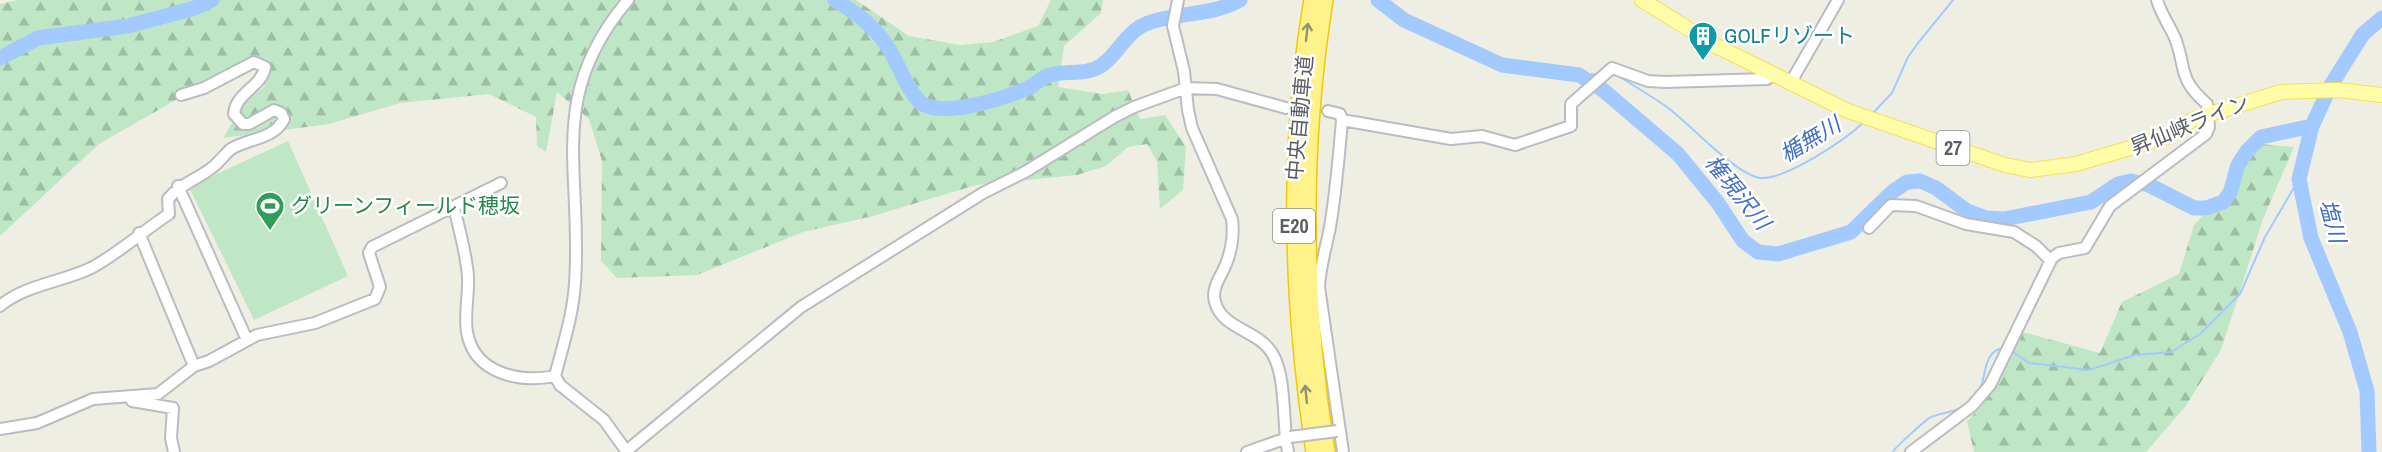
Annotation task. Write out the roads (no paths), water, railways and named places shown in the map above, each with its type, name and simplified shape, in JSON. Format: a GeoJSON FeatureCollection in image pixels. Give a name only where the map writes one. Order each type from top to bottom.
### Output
{"type":"FeatureCollection","features":[{"type":"Feature","properties":{"kind":"highway","name":"中央自動車道"},"geometry":{"type":"LineString","coordinates":[[1312,0],[1297,124],[1294,254],[1300,342],[1314,452]]}},
{"type":"Feature","properties":{"kind":"highway","name":"中央自動車道"},"geometry":{"type":"LineString","coordinates":[[1325,0],[1307,182],[1312,333],[1327,452]]}},
{"type":"Feature","properties":{"kind":"main road","name":"昇仙峡ライン"},"geometry":{"type":"LineString","coordinates":[[1642,0],[1680,26],[1858,115],[2005,165],[2030,170],[2076,164],[2129,150],[2167,137],[2194,119],[2281,92],[2328,89],[2382,95]]}},
{"type":"Feature","properties":{"kind":"street"},"geometry":{"type":"LineString","coordinates":[[628,0],[614,17],[598,44],[578,88],[573,119],[575,282],[571,319],[555,376],[560,385],[604,420],[626,452],[801,308],[983,194],[1025,172],[1134,106],[1186,88],[1218,89],[1286,108]]}},
{"type":"Feature","properties":{"kind":"street"},"geometry":{"type":"LineString","coordinates":[[1178,0],[1173,26],[1192,128],[1232,219],[1234,232],[1231,248],[1214,289],[1214,302],[1219,313],[1227,321],[1260,339],[1272,352],[1278,366],[1288,452]]}},
{"type":"Feature","properties":{"kind":"street"},"geometry":{"type":"LineString","coordinates":[[1791,82],[1838,0]]}},
{"type":"Feature","properties":{"kind":"street"},"geometry":{"type":"LineString","coordinates":[[1911,452],[1972,406],[1990,385],[2050,260],[2059,253],[2085,248],[2110,206],[2188,146],[2201,140],[2209,127],[2207,104],[2196,94],[2183,75],[2175,39],[2157,0]]}},
{"type":"Feature","properties":{"kind":"street"},"geometry":{"type":"LineString","coordinates":[[0,306],[38,286],[92,267],[169,214],[168,199],[178,186],[214,166],[232,148],[271,134],[284,119],[281,113],[274,110],[249,124],[243,124],[234,114],[235,106],[241,96],[264,73],[265,67],[261,63],[254,62],[204,88],[181,94]]}},
{"type":"Feature","properties":{"kind":"street"},"geometry":{"type":"LineString","coordinates":[[1342,120],[1451,139],[1482,136],[1515,145],[1571,126],[1571,104],[1612,68],[1648,81],[1665,82],[1767,79],[1773,74]]}},
{"type":"Feature","properties":{"kind":"street"},"geometry":{"type":"LineString","coordinates":[[1328,111],[1341,114],[1342,120],[1337,176],[1329,230],[1320,267],[1319,287],[1342,452]]}},
{"type":"Feature","properties":{"kind":"street"},"geometry":{"type":"LineString","coordinates":[[0,429],[37,423],[93,399],[158,394],[194,366],[209,362],[247,340],[315,323],[375,299],[380,287],[369,253],[372,247],[501,183]]}},
{"type":"Feature","properties":{"kind":"street"},"geometry":{"type":"LineString","coordinates":[[178,186],[247,340]]}},
{"type":"Feature","properties":{"kind":"street"},"geometry":{"type":"LineString","coordinates":[[1869,228],[1891,205],[1916,206],[1966,224],[2013,232],[2030,242],[2050,260]]}},
{"type":"Feature","properties":{"kind":"street"},"geometry":{"type":"LineString","coordinates":[[454,208],[468,274],[468,335],[476,352],[488,368],[498,373],[541,379],[555,376]]}},
{"type":"Feature","properties":{"kind":"street"},"geometry":{"type":"LineString","coordinates":[[139,233],[194,366]]}},
{"type":"Feature","properties":{"kind":"street"},"geometry":{"type":"LineString","coordinates":[[115,398],[173,408],[171,438],[174,452]]}},
{"type":"Feature","properties":{"kind":"street"},"geometry":{"type":"LineString","coordinates":[[1247,452],[1288,438],[1339,430]]}},
{"type":"Feature","properties":{"kind":"waterway","name":"権現沢川"},"geometry":{"type":"LineString","coordinates":[[0,58],[38,38],[128,26],[195,8],[212,0]]}},
{"type":"Feature","properties":{"kind":"waterway","name":"権現沢川"},"geometry":{"type":"LineString","coordinates":[[835,0],[863,19],[881,37],[908,86],[919,101],[934,108],[947,109],[975,105],[1003,97],[1029,88],[1049,75],[1083,72],[1096,68],[1108,60],[1134,31],[1148,23],[1218,9],[1240,0]]}},
{"type":"Feature","properties":{"kind":"waterway","name":"権現沢川"},"geometry":{"type":"LineString","coordinates":[[1378,0],[1404,20],[1502,65],[1579,75],[1603,90],[1678,154],[1718,203],[1743,241],[1758,252],[1778,254],[1851,232],[1892,192],[1907,182],[1920,181],[1936,188],[1967,211],[1987,218],[2004,219],[2091,202],[2118,184],[2131,181],[2149,185],[2194,208],[2206,208],[2223,202],[2230,193],[2238,165],[2247,151],[2261,137],[2312,126]]}},
{"type":"Feature","properties":{"kind":"waterway","name":"楯無川"},"geometry":{"type":"LineString","coordinates":[[1872,114],[1892,93],[1908,57],[1953,0]]}},
{"type":"Feature","properties":{"kind":"waterway","name":"塩川"},"geometry":{"type":"LineString","coordinates":[[2369,452],[2367,391],[2350,332],[2311,238],[2299,179],[2312,126],[2331,85],[2363,34],[2382,18]]}},
{"type":"Feature","properties":{"kind":"waterway","name":"楯無川"},"geometry":{"type":"LineString","coordinates":[[1579,75],[1600,74]]}},
{"type":"Feature","properties":{"kind":"waterway","name":"楯無川"},"geometry":{"type":"LineString","coordinates":[[1617,75],[1667,107],[1739,168],[1761,178],[1785,172],[1815,157],[1864,122]]}},
{"type":"Feature","properties":{"kind":"waterway"},"geometry":{"type":"LineString","coordinates":[[2010,350],[2029,363],[2089,370],[2135,355],[2171,352],[2200,334],[2240,294],[2265,237],[2299,179]]}},
{"type":"Feature","properties":{"kind":"waterway"},"geometry":{"type":"LineString","coordinates":[[1980,390],[1989,358],[1993,353],[2005,348]]}},
{"type":"Feature","properties":{"kind":"waterway"},"geometry":{"type":"LineString","coordinates":[[1893,452],[1931,417],[1963,407]]}},
{"type":"Feature","properties":{"kind":"place","name":"GOLFリゾート"},"geometry":{"type":"Point","coordinates":[1703,62]}},
{"type":"Feature","properties":{"kind":"place","name":"グリーンフィールド穂坂"},"geometry":{"type":"Point","coordinates":[270,232]}}]}
